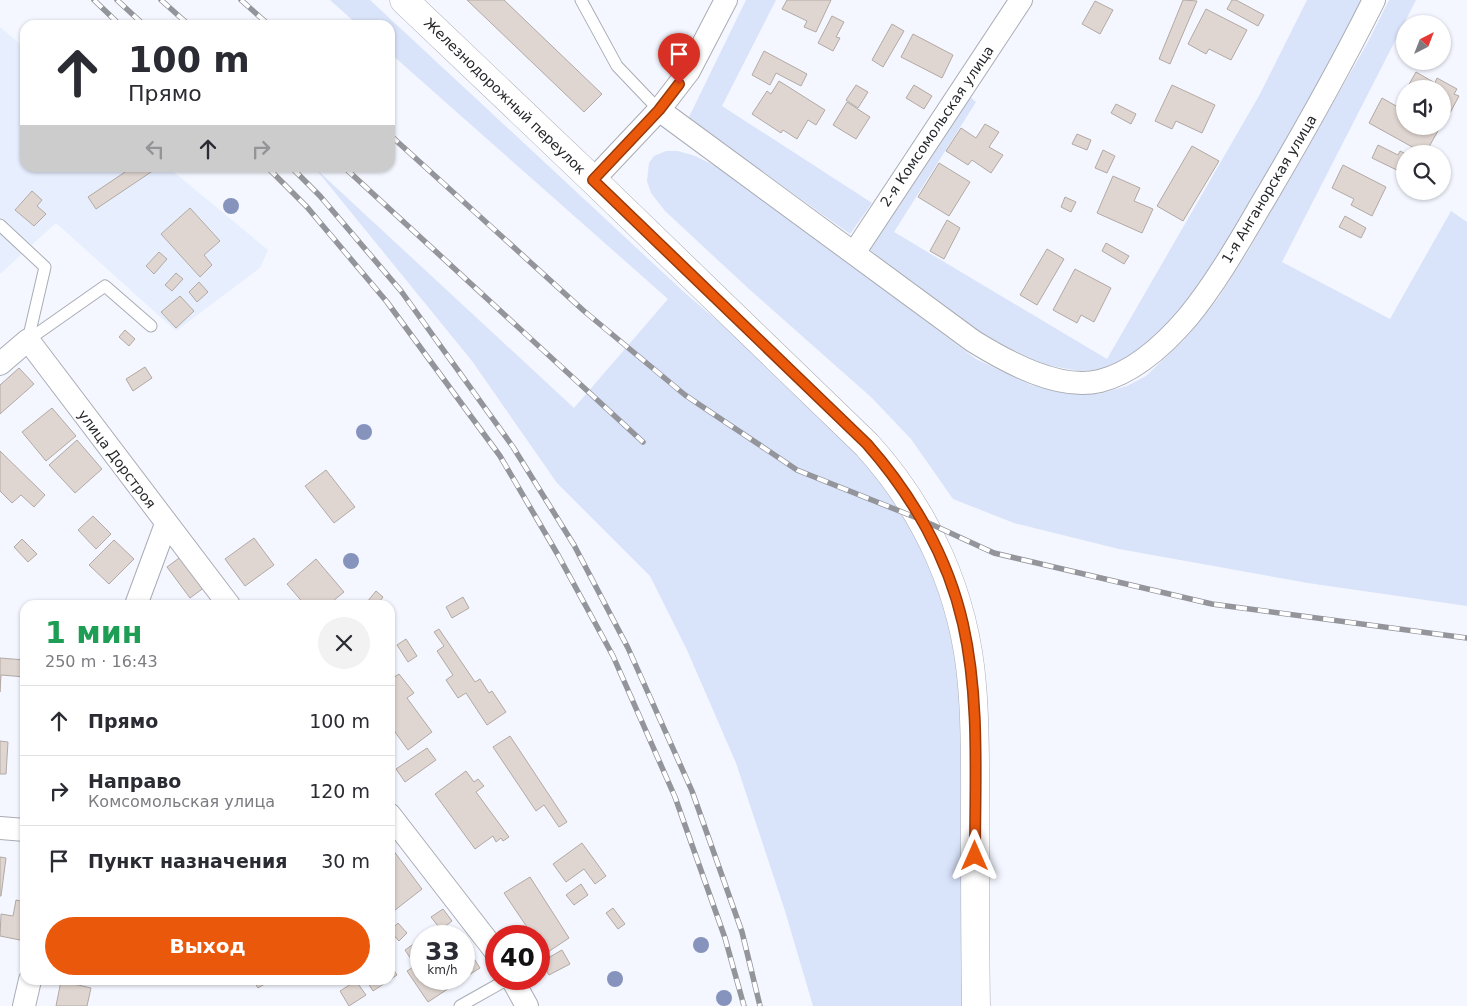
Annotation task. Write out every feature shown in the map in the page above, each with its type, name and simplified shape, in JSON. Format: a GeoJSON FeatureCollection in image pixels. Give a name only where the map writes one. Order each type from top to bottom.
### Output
{"type":"FeatureCollection","features":[{"type":"Feature","properties":{"kind":"street","name":"Железнодорожный переулок"},"geometry":{"type":"LineString","coordinates":[[404,0],[867,444],[902,488],[928,532],[946,569],[956,596],[969,654],[974,728],[976,1006]]}},
{"type":"Feature","properties":{"kind":"street"},"geometry":{"type":"LineString","coordinates":[[593,180],[659,110],[689,71],[726,0]]}},
{"type":"Feature","properties":{"kind":"street","name":"2-я Комсомольская улица"},"geometry":{"type":"LineString","coordinates":[[854,253],[1021,0]]}},
{"type":"Feature","properties":{"kind":"street","name":"1-я Анганорская улица"},"geometry":{"type":"LineString","coordinates":[[659,110],[973,341],[997,356],[1024,369],[1053,378],[1085,383],[1100,381],[1118,375],[1141,362],[1188,317],[1234,252],[1354,41],[1374,0]]}},
{"type":"Feature","properties":{"kind":"street"},"geometry":{"type":"LineString","coordinates":[[0,364],[28,340]]}},
{"type":"Feature","properties":{"kind":"street","name":"улица Дорстроя"},"geometry":{"type":"LineString","coordinates":[[28,340],[225,600]]}},
{"type":"Feature","properties":{"kind":"street"},"geometry":{"type":"LineString","coordinates":[[138,600],[166,524]]}},
{"type":"Feature","properties":{"kind":"street"},"geometry":{"type":"LineString","coordinates":[[395,821],[485,938]]}},
{"type":"Feature","properties":{"kind":"street"},"geometry":{"type":"LineString","coordinates":[[0,828],[20,830]]}},
{"type":"Feature","properties":{"kind":"street"},"geometry":{"type":"LineString","coordinates":[[24,1006],[29,985]]}},
{"type":"Feature","properties":{"kind":"street"},"geometry":{"type":"LineString","coordinates":[[518,990],[527,1006]]}},
{"type":"Feature","properties":{"kind":"lane"},"geometry":{"type":"LineString","coordinates":[[581,0],[617,66],[659,110]]}},
{"type":"Feature","properties":{"kind":"lane"},"geometry":{"type":"LineString","coordinates":[[0,225],[45,268],[28,340]]}},
{"type":"Feature","properties":{"kind":"lane"},"geometry":{"type":"LineString","coordinates":[[28,340],[105,286],[151,326]]}},
{"type":"Feature","properties":{"kind":"lane"},"geometry":{"type":"LineString","coordinates":[[460,1006],[488,990]]}},
{"type":"Feature","properties":{"kind":"shaded area"},"geometry":{"type":"Polygon","coordinates":[[[330,0],[370,0],[392,20],[352,20],[330,0]]]}},
{"type":"Feature","properties":{"kind":"shaded area"},"geometry":{"type":"Polygon","coordinates":[[[746,0],[776,0],[722,106],[872,203],[850,234],[688,119],[746,0]]]}},
{"type":"Feature","properties":{"kind":"shaded area"},"geometry":{"type":"Polygon","coordinates":[[[1307,0],[1364,0],[1215,265],[1174,323],[1131,358],[1103,369],[1080,371],[1046,365],[1009,348],[972,327],[908,282],[868,248],[969,96],[976,102],[894,232],[1107,359],[1260,94],[1307,0]]]}},
{"type":"Feature","properties":{"kind":"shaded area"},"geometry":{"type":"Polygon","coordinates":[[[1389,0],[1416,0],[1408,15],[1396,15],[1396,39],[1282,262],[1390,319],[1451,211],[1467,222],[1467,606],[1308,583],[1119,549],[1014,523],[953,499],[911,439],[872,398],[749,289],[665,211],[651,193],[647,181],[649,163],[654,156],[666,151],[678,151],[695,156],[726,171],[976,359],[1031,385],[1061,391],[1099,394],[1127,386],[1146,376],[1184,340],[1219,297],[1250,248],[1368,42],[1389,0]]]}},
{"type":"Feature","properties":{"kind":"shaded area"},"geometry":{"type":"Polygon","coordinates":[[[395,23],[685,293],[878,458],[930,539],[967,681],[973,1006],[813,1006],[785,911],[736,763],[687,650],[650,576],[557,483],[472,361],[318,172],[574,408],[668,299],[395,57],[395,23]]]}},
{"type":"Feature","properties":{"kind":"shaded area"},"geometry":{"type":"Polygon","coordinates":[[[0,27],[20,44],[20,172],[174,172],[268,250],[260,268],[176,331],[56,223],[0,274],[0,27]]]}},
{"type":"Feature","properties":{"kind":"building"},"geometry":{"type":"Polygon","coordinates":[[[467,0],[504,0],[602,94],[584,112],[467,0]]]}},
{"type":"Feature","properties":{"kind":"building"},"geometry":{"type":"Polygon","coordinates":[[[787,0],[831,0],[816,32],[804,27],[807,21],[782,9],[787,0]]]}},
{"type":"Feature","properties":{"kind":"building"},"geometry":{"type":"Polygon","coordinates":[[[1183,0],[1197,1],[1170,64],[1159,59],[1183,0]]]}},
{"type":"Feature","properties":{"kind":"building"},"geometry":{"type":"Polygon","coordinates":[[[1232,0],[1236,0],[1264,15],[1258,26],[1227,9],[1232,0]]]}},
{"type":"Feature","properties":{"kind":"building"},"geometry":{"type":"Polygon","coordinates":[[[1095,1],[1113,10],[1100,34],[1082,24],[1095,1]]]}},
{"type":"Feature","properties":{"kind":"building"},"geometry":{"type":"Polygon","coordinates":[[[1206,9],[1247,30],[1231,60],[1209,49],[1206,54],[1188,44],[1206,9]]]}},
{"type":"Feature","properties":{"kind":"building"},"geometry":{"type":"Polygon","coordinates":[[[832,16],[844,22],[836,37],[840,38],[833,51],[818,43],[832,16]]]}},
{"type":"Feature","properties":{"kind":"building"},"geometry":{"type":"Polygon","coordinates":[[[892,24],[904,31],[883,67],[872,60],[892,24]]]}},
{"type":"Feature","properties":{"kind":"building"},"geometry":{"type":"Polygon","coordinates":[[[913,34],[953,55],[942,78],[901,57],[913,34]]]}},
{"type":"Feature","properties":{"kind":"building"},"geometry":{"type":"Polygon","coordinates":[[[764,51],[807,74],[801,86],[776,73],[770,85],[752,75],[764,51]]]}},
{"type":"Feature","properties":{"kind":"building"},"geometry":{"type":"Polygon","coordinates":[[[1416,72],[1430,80],[1412,80],[1416,72]]]}},
{"type":"Feature","properties":{"kind":"building"},"geometry":{"type":"Polygon","coordinates":[[[779,81],[825,110],[816,125],[808,120],[797,139],[783,130],[781,133],[752,114],[767,91],[771,94],[779,81]]]}},
{"type":"Feature","properties":{"kind":"building"},"geometry":{"type":"Polygon","coordinates":[[[856,85],[868,92],[858,108],[846,100],[856,85]]]}},
{"type":"Feature","properties":{"kind":"building"},"geometry":{"type":"Polygon","coordinates":[[[914,85],[932,96],[924,109],[906,98],[914,85]]]}},
{"type":"Feature","properties":{"kind":"building"},"geometry":{"type":"Polygon","coordinates":[[[1172,85],[1215,105],[1202,133],[1176,121],[1172,129],[1155,121],[1172,85]]]}},
{"type":"Feature","properties":{"kind":"building"},"geometry":{"type":"Polygon","coordinates":[[[1451,86],[1457,89],[1454,94],[1459,96],[1451,111],[1451,86]]]}},
{"type":"Feature","properties":{"kind":"building"},"geometry":{"type":"Polygon","coordinates":[[[1382,98],[1396,106],[1396,135],[1436,135],[1430,145],[1409,145],[1369,123],[1382,98]]]}},
{"type":"Feature","properties":{"kind":"building"},"geometry":{"type":"Polygon","coordinates":[[[847,102],[870,117],[856,139],[833,125],[847,102]]]}},
{"type":"Feature","properties":{"kind":"building"},"geometry":{"type":"Polygon","coordinates":[[[1116,104],[1136,114],[1131,124],[1111,113],[1116,104]]]}},
{"type":"Feature","properties":{"kind":"building"},"geometry":{"type":"Polygon","coordinates":[[[985,124],[999,132],[989,147],[1003,155],[991,173],[972,160],[968,165],[946,151],[961,128],[976,138],[985,124]]]}},
{"type":"Feature","properties":{"kind":"building"},"geometry":{"type":"Polygon","coordinates":[[[1077,134],[1091,140],[1087,150],[1072,144],[1077,134]]]}},
{"type":"Feature","properties":{"kind":"building"},"geometry":{"type":"Polygon","coordinates":[[[1378,145],[1396,154],[1396,170],[1372,158],[1378,145]]]}},
{"type":"Feature","properties":{"kind":"building"},"geometry":{"type":"Polygon","coordinates":[[[1192,146],[1219,161],[1183,221],[1157,206],[1192,146]]]}},
{"type":"Feature","properties":{"kind":"building"},"geometry":{"type":"Polygon","coordinates":[[[1103,150],[1115,156],[1107,173],[1095,168],[1103,150]]]}},
{"type":"Feature","properties":{"kind":"building"},"geometry":{"type":"Polygon","coordinates":[[[939,163],[970,182],[949,216],[918,197],[939,163]]]}},
{"type":"Feature","properties":{"kind":"building"},"geometry":{"type":"Polygon","coordinates":[[[1343,165],[1386,187],[1372,216],[1351,205],[1354,199],[1332,188],[1343,165]]]}},
{"type":"Feature","properties":{"kind":"building"},"geometry":{"type":"Polygon","coordinates":[[[125,172],[151,172],[96,209],[88,197],[125,172]]]}},
{"type":"Feature","properties":{"kind":"building"},"geometry":{"type":"Polygon","coordinates":[[[1113,176],[1140,188],[1134,201],[1153,209],[1142,233],[1097,213],[1113,176]]]}},
{"type":"Feature","properties":{"kind":"building"},"geometry":{"type":"Polygon","coordinates":[[[32,191],[42,200],[37,206],[46,214],[34,226],[15,210],[32,191]]]}},
{"type":"Feature","properties":{"kind":"building"},"geometry":{"type":"Polygon","coordinates":[[[1065,197],[1076,202],[1071,212],[1061,207],[1065,197]]]}},
{"type":"Feature","properties":{"kind":"building"},"geometry":{"type":"Polygon","coordinates":[[[190,208],[220,241],[204,255],[212,265],[200,277],[161,234],[190,208]]]}},
{"type":"Feature","properties":{"kind":"building"},"geometry":{"type":"Polygon","coordinates":[[[1345,216],[1366,228],[1361,238],[1339,227],[1345,216]]]}},
{"type":"Feature","properties":{"kind":"building"},"geometry":{"type":"Polygon","coordinates":[[[947,220],[960,228],[944,259],[930,251],[947,220]]]}},
{"type":"Feature","properties":{"kind":"building"},"geometry":{"type":"Polygon","coordinates":[[[1106,243],[1129,256],[1124,264],[1102,251],[1106,243]]]}},
{"type":"Feature","properties":{"kind":"building"},"geometry":{"type":"Polygon","coordinates":[[[1047,249],[1064,259],[1037,305],[1020,295],[1047,249]]]}},
{"type":"Feature","properties":{"kind":"building"},"geometry":{"type":"Polygon","coordinates":[[[159,252],[167,259],[154,274],[146,266],[159,252]]]}},
{"type":"Feature","properties":{"kind":"building"},"geometry":{"type":"Polygon","coordinates":[[[1075,269],[1111,288],[1094,322],[1081,315],[1077,323],[1053,310],[1075,269]]]}},
{"type":"Feature","properties":{"kind":"building"},"geometry":{"type":"Polygon","coordinates":[[[176,273],[183,279],[172,291],[165,285],[176,273]]]}},
{"type":"Feature","properties":{"kind":"building"},"geometry":{"type":"Polygon","coordinates":[[[199,282],[208,292],[197,302],[189,292],[199,282]]]}},
{"type":"Feature","properties":{"kind":"building"},"geometry":{"type":"Polygon","coordinates":[[[180,296],[194,311],[176,328],[161,312],[180,296]]]}},
{"type":"Feature","properties":{"kind":"building"},"geometry":{"type":"Polygon","coordinates":[[[125,330],[135,339],[129,346],[119,337],[125,330]]]}},
{"type":"Feature","properties":{"kind":"building"},"geometry":{"type":"Polygon","coordinates":[[[145,367],[152,378],[133,391],[126,379],[145,367]]]}},
{"type":"Feature","properties":{"kind":"building"},"geometry":{"type":"Polygon","coordinates":[[[19,368],[34,384],[0,414],[0,385],[19,368]]]}},
{"type":"Feature","properties":{"kind":"building"},"geometry":{"type":"Polygon","coordinates":[[[52,408],[76,436],[46,461],[22,432],[52,408]]]}},
{"type":"Feature","properties":{"kind":"building"},"geometry":{"type":"Polygon","coordinates":[[[77,440],[102,469],[75,493],[49,465],[77,440]]]}},
{"type":"Feature","properties":{"kind":"building"},"geometry":{"type":"Polygon","coordinates":[[[0,451],[45,495],[34,507],[21,495],[12,503],[0,491],[0,451]]]}},
{"type":"Feature","properties":{"kind":"building"},"geometry":{"type":"Polygon","coordinates":[[[326,470],[355,507],[334,523],[305,486],[326,470]]]}},
{"type":"Feature","properties":{"kind":"building"},"geometry":{"type":"Polygon","coordinates":[[[93,516],[111,534],[96,549],[78,530],[93,516]]]}},
{"type":"Feature","properties":{"kind":"building"},"geometry":{"type":"Polygon","coordinates":[[[254,538],[274,565],[245,586],[225,559],[254,538]]]}},
{"type":"Feature","properties":{"kind":"building"},"geometry":{"type":"Polygon","coordinates":[[[22,539],[37,554],[28,562],[14,547],[22,539]]]}},
{"type":"Feature","properties":{"kind":"building"},"geometry":{"type":"Polygon","coordinates":[[[114,540],[134,559],[109,584],[89,565],[114,540]]]}},
{"type":"Feature","properties":{"kind":"building"},"geometry":{"type":"Polygon","coordinates":[[[186,553],[209,584],[190,598],[167,567],[186,553]]]}},
{"type":"Feature","properties":{"kind":"building"},"geometry":{"type":"Polygon","coordinates":[[[316,559],[344,592],[334,600],[301,600],[287,584],[316,559]]]}},
{"type":"Feature","properties":{"kind":"building"},"geometry":{"type":"Polygon","coordinates":[[[376,591],[383,597],[381,600],[369,600],[376,591]]]}},
{"type":"Feature","properties":{"kind":"building"},"geometry":{"type":"Polygon","coordinates":[[[463,597],[469,608],[452,618],[446,607],[463,597]]]}},
{"type":"Feature","properties":{"kind":"building"},"geometry":{"type":"Polygon","coordinates":[[[439,629],[475,682],[480,679],[489,693],[492,691],[506,712],[487,725],[466,693],[458,698],[446,680],[453,675],[437,651],[444,646],[434,632],[439,629]]]}},
{"type":"Feature","properties":{"kind":"building"},"geometry":{"type":"Polygon","coordinates":[[[406,639],[417,656],[408,662],[397,645],[406,639]]]}},
{"type":"Feature","properties":{"kind":"building"},"geometry":{"type":"Polygon","coordinates":[[[0,658],[20,660],[20,677],[1,675],[0,692],[0,658]]]}},
{"type":"Feature","properties":{"kind":"building"},"geometry":{"type":"Polygon","coordinates":[[[399,674],[414,693],[407,698],[432,732],[408,750],[395,732],[395,677],[399,674]]]}},
{"type":"Feature","properties":{"kind":"building"},"geometry":{"type":"Polygon","coordinates":[[[510,736],[567,822],[559,827],[544,805],[536,811],[493,747],[510,736]]]}},
{"type":"Feature","properties":{"kind":"building"},"geometry":{"type":"Polygon","coordinates":[[[0,741],[8,742],[6,774],[0,774],[0,741]]]}},
{"type":"Feature","properties":{"kind":"building"},"geometry":{"type":"Polygon","coordinates":[[[427,748],[436,760],[405,782],[396,769],[427,748]]]}},
{"type":"Feature","properties":{"kind":"building"},"geometry":{"type":"Polygon","coordinates":[[[466,771],[474,782],[478,779],[484,786],[476,792],[509,837],[503,841],[501,838],[496,842],[493,836],[475,849],[435,794],[466,771]]]}},
{"type":"Feature","properties":{"kind":"building"},"geometry":{"type":"Polygon","coordinates":[[[582,843],[606,876],[595,884],[584,869],[566,882],[553,864],[582,843]]]}},
{"type":"Feature","properties":{"kind":"building"},"geometry":{"type":"Polygon","coordinates":[[[395,853],[422,889],[395,910],[395,853]]]}},
{"type":"Feature","properties":{"kind":"building"},"geometry":{"type":"Polygon","coordinates":[[[0,857],[6,858],[1,896],[0,896],[0,857]]]}},
{"type":"Feature","properties":{"kind":"building"},"geometry":{"type":"Polygon","coordinates":[[[530,877],[569,938],[550,951],[550,925],[526,925],[504,893],[530,877]]]}},
{"type":"Feature","properties":{"kind":"building"},"geometry":{"type":"Polygon","coordinates":[[[581,884],[588,895],[574,905],[566,895],[581,884]]]}},
{"type":"Feature","properties":{"kind":"building"},"geometry":{"type":"Polygon","coordinates":[[[16,900],[20,901],[20,940],[0,936],[1,914],[13,916],[16,900]]]}},
{"type":"Feature","properties":{"kind":"building"},"geometry":{"type":"Polygon","coordinates":[[[613,908],[625,924],[618,929],[606,913],[613,908]]]}},
{"type":"Feature","properties":{"kind":"building"},"geometry":{"type":"Polygon","coordinates":[[[443,909],[452,921],[447,925],[437,925],[431,917],[443,909]]]}},
{"type":"Feature","properties":{"kind":"building"},"geometry":{"type":"Polygon","coordinates":[[[398,923],[407,933],[399,941],[395,937],[395,926],[398,923]]]}},
{"type":"Feature","properties":{"kind":"building"},"geometry":{"type":"Polygon","coordinates":[[[410,947],[410,958],[405,950],[410,947]]]}},
{"type":"Feature","properties":{"kind":"building"},"geometry":{"type":"Polygon","coordinates":[[[562,950],[570,964],[550,974],[550,957],[562,950]]]}},
{"type":"Feature","properties":{"kind":"building"},"geometry":{"type":"Polygon","coordinates":[[[475,960],[480,968],[475,971],[475,960]]]}},
{"type":"Feature","properties":{"kind":"building"},"geometry":{"type":"Polygon","coordinates":[[[60,985],[78,985],[91,988],[87,1006],[56,1006],[60,985]]]}},
{"type":"Feature","properties":{"kind":"building"},"geometry":{"type":"Polygon","coordinates":[[[350,985],[359,985],[366,995],[349,1006],[340,991],[350,985]]]}},
{"type":"Feature","properties":{"kind":"building"},"geometry":{"type":"Polygon","coordinates":[[[369,985],[382,985],[373,991],[369,985]]]}},
{"type":"Feature","properties":{"kind":"building"},"geometry":{"type":"Polygon","coordinates":[[[420,990],[446,990],[428,1002],[420,990]]]}},
{"type":"Feature","properties":{"kind":"railway"},"geometry":{"type":"LineString","coordinates":[[94,0],[115,20]]}},
{"type":"Feature","properties":{"kind":"railway"},"geometry":{"type":"LineString","coordinates":[[117,0],[139,20]]}},
{"type":"Feature","properties":{"kind":"railway"},"geometry":{"type":"LineString","coordinates":[[161,0],[183,20]]}},
{"type":"Feature","properties":{"kind":"railway"},"geometry":{"type":"LineString","coordinates":[[241,0],[263,20]]}},
{"type":"Feature","properties":{"kind":"railway"},"geometry":{"type":"LineString","coordinates":[[395,140],[584,311],[685,395],[797,470],[922,520],[994,553],[1212,604],[1467,638]]}},
{"type":"Feature","properties":{"kind":"railway"},"geometry":{"type":"LineString","coordinates":[[272,172],[307,207],[387,302],[500,456],[558,555],[613,656],[675,797],[725,938],[744,1006]]}},
{"type":"Feature","properties":{"kind":"railway"},"geometry":{"type":"LineString","coordinates":[[296,172],[320,196],[401,291],[513,447],[574,545],[628,648],[692,791],[742,932],[760,1006]]}},
{"type":"Feature","properties":{"kind":"railway"},"geometry":{"type":"LineString","coordinates":[[349,172],[643,442]]}},
{"type":"Feature","properties":{"kind":"route"},"geometry":{"type":"LineString","coordinates":[[679,84],[659,110],[593,180],[867,444],[902,488],[922,520],[946,569],[956,596],[969,654],[974,728],[975,856]]}}]}
